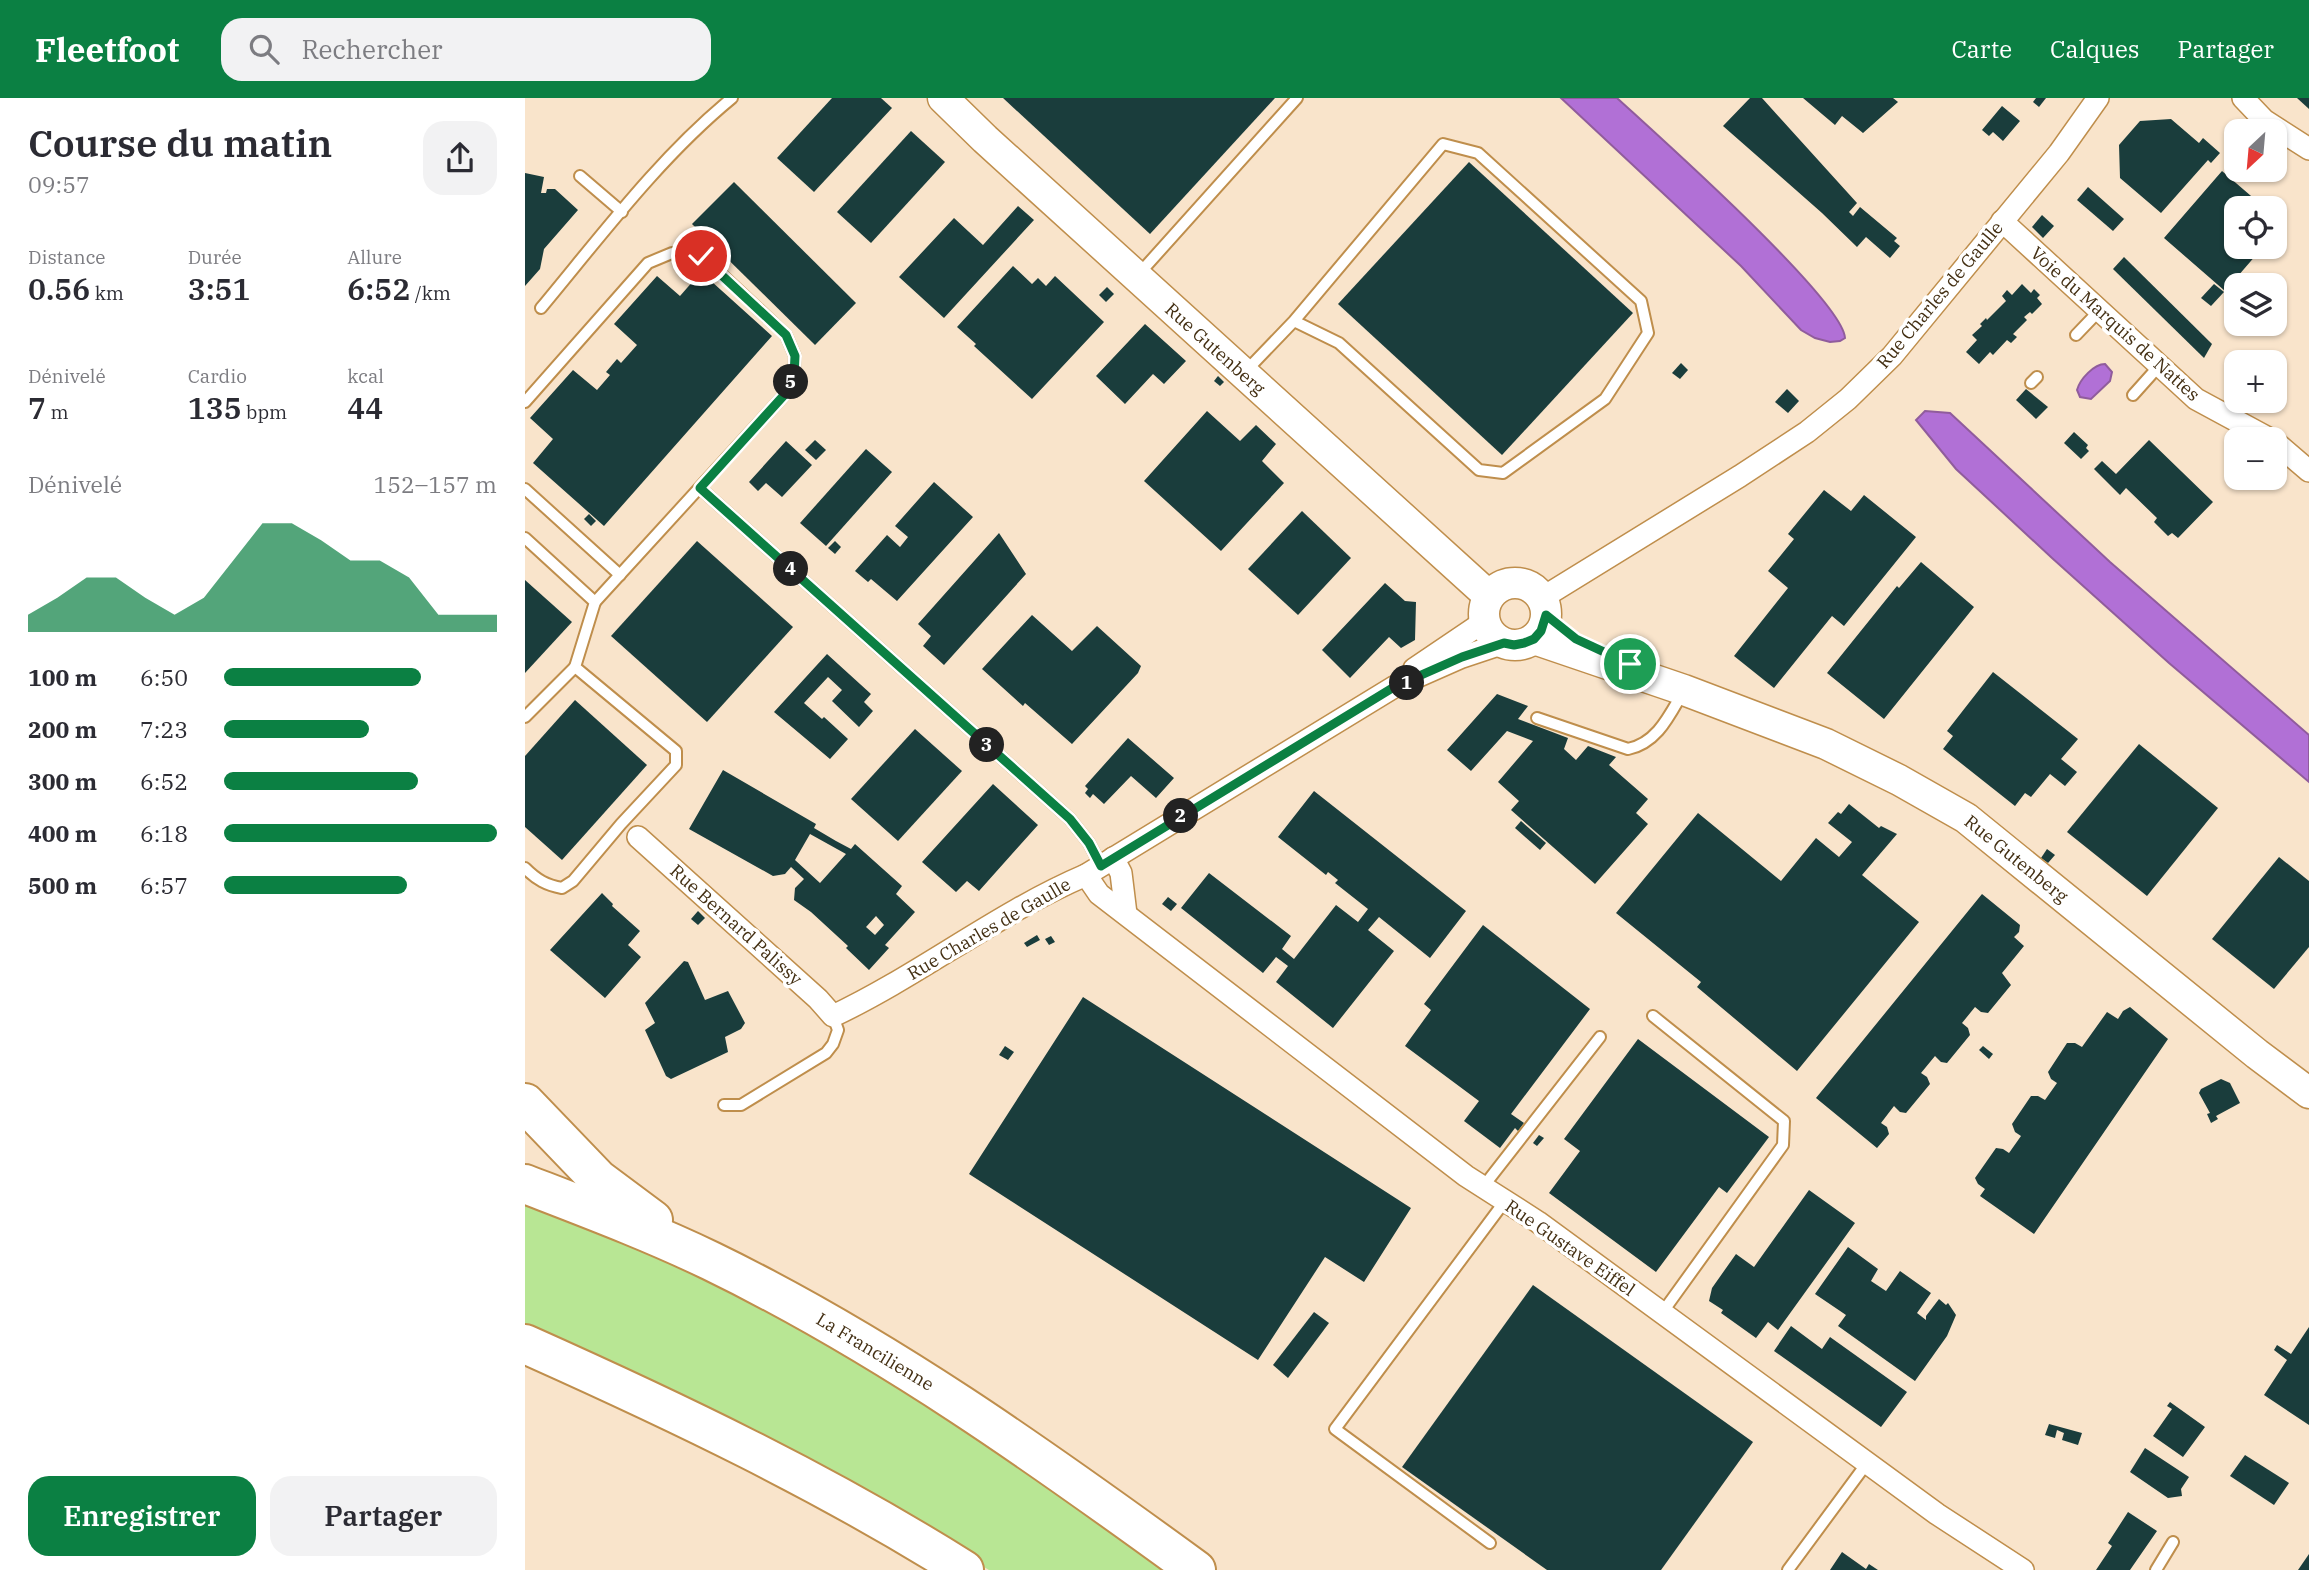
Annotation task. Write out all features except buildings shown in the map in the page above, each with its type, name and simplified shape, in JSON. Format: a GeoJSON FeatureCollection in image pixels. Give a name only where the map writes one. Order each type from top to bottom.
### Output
{"type":"FeatureCollection","features":[{"type":"Feature","properties":{"kind":"highway"},"geometry":{"type":"LineString","coordinates":[[525,1103],[598,1179],[655,1221],[668,1241]]}},
{"type":"Feature","properties":{"kind":"highway","name":"La Francilienne"},"geometry":{"type":"LineString","coordinates":[[525,1184],[668,1241],[786,1300],[884,1355],[1029,1449],[1196,1570]]}},
{"type":"Feature","properties":{"kind":"highway"},"geometry":{"type":"LineString","coordinates":[[525,1344],[769,1459],[964,1570]]}},
{"type":"Feature","properties":{"kind":"highway"},"geometry":{"type":"LineString","coordinates":[[525,1363],[605,1380]]}},
{"type":"Feature","properties":{"kind":"street","name":"Rue Gutenberg"},"geometry":{"type":"LineString","coordinates":[[943,98],[1243,374],[1493,620]]}},
{"type":"Feature","properties":{"kind":"street","name":"Rue Charles de Gaulle"},"geometry":{"type":"LineString","coordinates":[[1540,617],[1817,424],[1847,399],[1892,356],[2059,153],[2098,98]]}},
{"type":"Feature","properties":{"kind":"street"},"geometry":{"type":"LineString","coordinates":[[2243,98],[2264,120],[2309,149]]}},
{"type":"Feature","properties":{"kind":"street","name":"Voie du Marquis de Nattes"},"geometry":{"type":"LineString","coordinates":[[2002,221],[2196,399],[2248,427]]}},
{"type":"Feature","properties":{"kind":"street"},"geometry":{"type":"LineString","coordinates":[[2287,452],[2309,471]]}},
{"type":"Feature","properties":{"kind":"street"},"geometry":{"type":"LineString","coordinates":[[1514,583],[1526,585],[1540,617],[1524,643],[1514,645],[1493,620],[1497,589],[1514,583]]}},
{"type":"Feature","properties":{"kind":"street","name":"Rue Gutenberg"},"geometry":{"type":"LineString","coordinates":[[1540,617],[1684,690],[1826,744],[1899,780],[1966,818],[2256,1054],[2309,1093]]}},
{"type":"Feature","properties":{"kind":"street","name":"Rue Charles de Gaulle"},"geometry":{"type":"LineString","coordinates":[[833,1016],[935,960],[1049,891],[1100,866],[1394,687],[1417,666],[1493,620]]}},
{"type":"Feature","properties":{"kind":"street","name":"Rue Bernard Palissy"},"geometry":{"type":"LineString","coordinates":[[630,831],[818,999],[833,1016]]}},
{"type":"Feature","properties":{"kind":"street","name":"Rue Gustave Eiffel"},"geometry":{"type":"LineString","coordinates":[[1126,914],[1121,873],[1100,866],[1099,894],[1466,1176],[1662,1313],[1937,1514],[2023,1570]]}},
{"type":"Feature","properties":{"kind":"lane"},"geometry":{"type":"LineString","coordinates":[[541,308],[646,183],[710,116],[732,98]]}},
{"type":"Feature","properties":{"kind":"lane"},"geometry":{"type":"LineString","coordinates":[[1136,277],[1297,98]]}},
{"type":"Feature","properties":{"kind":"lane"},"geometry":{"type":"LineString","coordinates":[[1243,374],[1294,321],[1443,144],[1478,153],[1641,301],[1648,333],[1605,399],[1503,473],[1479,470],[1339,343],[1294,321]]}},
{"type":"Feature","properties":{"kind":"lane"},"geometry":{"type":"LineString","coordinates":[[580,176],[622,212]]}},
{"type":"Feature","properties":{"kind":"lane"},"geometry":{"type":"LineString","coordinates":[[525,402],[648,263],[672,253],[701,256],[786,335],[795,356],[794,376],[786,393],[595,602],[575,667],[525,717]]}},
{"type":"Feature","properties":{"kind":"lane"},"geometry":{"type":"LineString","coordinates":[[2076,335],[2099,312]]}},
{"type":"Feature","properties":{"kind":"lane"},"geometry":{"type":"LineString","coordinates":[[2133,395],[2159,366]]}},
{"type":"Feature","properties":{"kind":"lane","name":"Rue Gustave Eiffel"},"geometry":{"type":"LineString","coordinates":[[700,488],[1070,819],[1089,843],[1100,866]]}},
{"type":"Feature","properties":{"kind":"lane"},"geometry":{"type":"LineString","coordinates":[[525,489],[620,575]]}},
{"type":"Feature","properties":{"kind":"lane"},"geometry":{"type":"LineString","coordinates":[[525,538],[595,602]]}},
{"type":"Feature","properties":{"kind":"lane"},"geometry":{"type":"LineString","coordinates":[[525,869],[548,885],[562,888],[573,881],[630,831],[676,765],[676,751],[575,667]]}},
{"type":"Feature","properties":{"kind":"lane"},"geometry":{"type":"LineString","coordinates":[[1537,718],[1628,748],[1639,746],[1660,731],[1684,690]]}},
{"type":"Feature","properties":{"kind":"lane"},"geometry":{"type":"LineString","coordinates":[[723,1105],[741,1105],[826,1053],[838,1030],[833,1016]]}},
{"type":"Feature","properties":{"kind":"lane"},"geometry":{"type":"LineString","coordinates":[[1653,1016],[1784,1121],[1785,1131],[1783,1145],[1662,1313]]}},
{"type":"Feature","properties":{"kind":"lane"},"geometry":{"type":"LineString","coordinates":[[1483,1187],[1600,1037]]}},
{"type":"Feature","properties":{"kind":"lane"},"geometry":{"type":"LineString","coordinates":[[1490,1543],[1335,1429],[1505,1201]]}},
{"type":"Feature","properties":{"kind":"lane"},"geometry":{"type":"LineString","coordinates":[[1788,1570],[1867,1463]]}},
{"type":"Feature","properties":{"kind":"lane"},"geometry":{"type":"LineString","coordinates":[[2155,1570],[2173,1542]]}},
{"type":"Feature","properties":{"kind":"green space"},"geometry":{"type":"Polygon","coordinates":[[[525,1196],[631,1237],[878,1364],[1177,1570],[989,1570],[879,1503],[525,1335],[525,1196]]]}},
{"type":"Feature","properties":{"kind":"shaded area"},"geometry":{"type":"Polygon","coordinates":[[[1561,98],[1617,98],[1782,255],[1814,289],[1836,318],[1845,338],[1830,342],[1801,330],[1741,266],[1561,98]]]}},
{"type":"Feature","properties":{"kind":"shaded area"},"geometry":{"type":"Polygon","coordinates":[[[2105,364],[2112,372],[2110,381],[2091,399],[2080,397],[2077,390],[2084,377],[2092,369],[2105,364]]]}},
{"type":"Feature","properties":{"kind":"shaded area"},"geometry":{"type":"Polygon","coordinates":[[[1925,411],[1950,413],[2110,562],[2309,735],[2309,782],[2169,663],[1956,469],[1916,420],[1925,411]]]}},
{"type":"Feature","properties":{"kind":"route"},"geometry":{"type":"LineString","coordinates":[[701,256],[786,335],[795,356],[794,376],[786,393],[700,488],[1070,819],[1089,843],[1101,866],[1394,687],[1462,657],[1504,643],[1514,645],[1534,639],[1545,624],[1546,615],[1576,639],[1630,664]]}}]}
